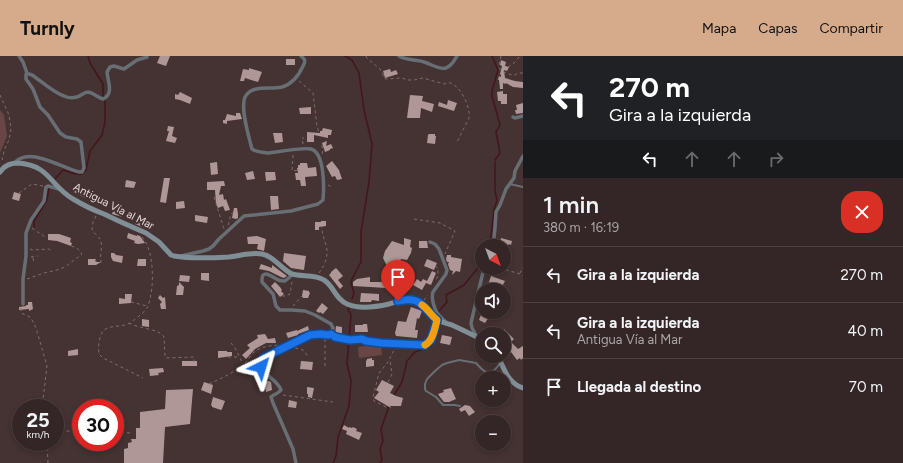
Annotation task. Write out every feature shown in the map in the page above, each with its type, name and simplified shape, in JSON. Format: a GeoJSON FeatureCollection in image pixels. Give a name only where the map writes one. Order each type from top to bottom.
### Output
{"type":"FeatureCollection","features":[{"type":"Feature","properties":{"kind":"main road"},"geometry":{"type":"LineString","coordinates":[[0,172],[3,168],[10,164]]}},
{"type":"Feature","properties":{"kind":"main road","name":"Antigua Vía al Mar"},"geometry":{"type":"LineString","coordinates":[[10,164],[31,165],[39,168],[72,199],[152,236],[171,255],[176,257]]}},
{"type":"Feature","properties":{"kind":"main road"},"geometry":{"type":"LineString","coordinates":[[176,257],[206,258],[262,254],[268,256],[291,275],[315,277],[324,280],[328,283],[336,295],[347,304],[373,306],[404,300],[412,300],[422,304],[437,320],[475,336]]}},
{"type":"Feature","properties":{"kind":"main road"},"geometry":{"type":"LineString","coordinates":[[502,363],[512,381],[523,388]]}},
{"type":"Feature","properties":{"kind":"street"},"geometry":{"type":"LineString","coordinates":[[10,164],[26,156],[45,160],[79,172],[82,172],[84,168],[81,142],[77,139],[66,137],[60,133],[48,115],[40,107],[33,90],[26,79],[25,75],[27,73],[19,56]]}},
{"type":"Feature","properties":{"kind":"street"},"geometry":{"type":"LineString","coordinates":[[176,257],[209,249],[244,216],[291,211],[322,202],[322,166],[316,152],[309,149],[303,149],[268,153],[257,152],[252,149],[246,128],[243,103],[246,96],[251,91],[256,89],[282,87],[286,85],[295,78],[305,62],[304,58],[301,56]]}},
{"type":"Feature","properties":{"kind":"street"},"geometry":{"type":"LineString","coordinates":[[399,56],[442,68],[451,65],[457,56]]}},
{"type":"Feature","properties":{"kind":"street"},"geometry":{"type":"LineString","coordinates":[[27,73],[64,96],[78,97],[85,92],[88,92],[103,99],[107,96],[110,89],[110,82],[107,72],[108,68],[114,66],[122,69],[137,60],[147,57]]}},
{"type":"Feature","properties":{"kind":"street"},"geometry":{"type":"LineString","coordinates":[[513,117],[523,116]]}},
{"type":"Feature","properties":{"kind":"street"},"geometry":{"type":"LineString","coordinates":[[494,239],[496,212],[506,189],[514,178],[515,171],[523,156]]}},
{"type":"Feature","properties":{"kind":"street"},"geometry":{"type":"LineString","coordinates":[[22,304],[26,233],[29,224],[44,201],[46,187],[48,186],[60,189]]}},
{"type":"Feature","properties":{"kind":"street"},"geometry":{"type":"LineString","coordinates":[[430,242],[435,244],[439,249],[446,270],[446,274],[432,295],[437,313],[448,324]]}},
{"type":"Feature","properties":{"kind":"street"},"geometry":{"type":"LineString","coordinates":[[291,275],[288,280],[283,281],[276,279],[270,274],[266,274],[261,280],[273,294],[278,309],[305,311],[332,324],[333,328],[331,334],[310,335],[263,358],[261,362],[261,367],[264,372],[280,387],[281,390],[271,397],[294,449],[296,463]]}},
{"type":"Feature","properties":{"kind":"street"},"geometry":{"type":"LineString","coordinates":[[475,333],[471,323],[482,275]]}},
{"type":"Feature","properties":{"kind":"lane"},"geometry":{"type":"LineString","coordinates":[[509,184],[523,187]]}},
{"type":"Feature","properties":{"kind":"lane"},"geometry":{"type":"LineString","coordinates":[[331,334],[338,338],[350,340],[362,339],[366,341],[397,344],[425,345],[431,340],[437,320]]}},
{"type":"Feature","properties":{"kind":"lane"},"geometry":{"type":"LineString","coordinates":[[460,406],[443,405],[436,397],[426,392],[425,384],[429,376],[442,365],[459,360],[475,363]]}},
{"type":"Feature","properties":{"kind":"lane"},"geometry":{"type":"LineString","coordinates":[[476,363],[483,371],[489,373],[495,371],[500,363]]}},
{"type":"Feature","properties":{"kind":"path"},"geometry":{"type":"LineString","coordinates":[[366,56],[380,69],[385,79],[402,78],[414,80],[422,78],[444,84],[453,84],[462,95],[470,114],[457,142]]}},
{"type":"Feature","properties":{"kind":"path"},"geometry":{"type":"LineString","coordinates":[[501,56],[499,65],[501,71],[512,75],[523,73]]}},
{"type":"Feature","properties":{"kind":"path"},"geometry":{"type":"LineString","coordinates":[[508,67],[520,56]]}},
{"type":"Feature","properties":{"kind":"path"},"geometry":{"type":"LineString","coordinates":[[295,78],[313,93],[319,133]]}},
{"type":"Feature","properties":{"kind":"path"},"geometry":{"type":"LineString","coordinates":[[0,96],[9,115],[12,129],[2,159],[10,164]]}},
{"type":"Feature","properties":{"kind":"path"},"geometry":{"type":"LineString","coordinates":[[303,149],[302,138],[304,138]]}},
{"type":"Feature","properties":{"kind":"path"},"geometry":{"type":"LineString","coordinates":[[322,143],[322,153]]}},
{"type":"Feature","properties":{"kind":"path"},"geometry":{"type":"LineString","coordinates":[[294,150],[292,158],[292,171],[299,170]]}},
{"type":"Feature","properties":{"kind":"path"},"geometry":{"type":"LineString","coordinates":[[19,193],[32,184],[46,187]]}},
{"type":"Feature","properties":{"kind":"path"},"geometry":{"type":"LineString","coordinates":[[214,197],[224,230],[230,220],[230,215],[234,210]]}},
{"type":"Feature","properties":{"kind":"path"},"geometry":{"type":"LineString","coordinates":[[98,212],[93,222],[92,230],[101,240],[100,259],[102,265]]}},
{"type":"Feature","properties":{"kind":"path"},"geometry":{"type":"LineString","coordinates":[[414,219],[440,223],[455,231],[443,258]]}},
{"type":"Feature","properties":{"kind":"path"},"geometry":{"type":"LineString","coordinates":[[29,224],[32,228],[45,236]]}},
{"type":"Feature","properties":{"kind":"path"},"geometry":{"type":"LineString","coordinates":[[315,277],[321,271],[328,253],[322,234],[322,227]]}},
{"type":"Feature","properties":{"kind":"path"},"geometry":{"type":"LineString","coordinates":[[135,228],[148,246],[152,266],[150,297],[145,310],[141,314],[129,323],[105,330],[102,333],[99,354],[103,358],[143,378]]}},
{"type":"Feature","properties":{"kind":"path"},"geometry":{"type":"LineString","coordinates":[[24,279],[67,266],[82,254],[77,248],[71,246]]}},
{"type":"Feature","properties":{"kind":"path"},"geometry":{"type":"LineString","coordinates":[[26,247],[32,250],[49,249],[52,251]]}},
{"type":"Feature","properties":{"kind":"path"},"geometry":{"type":"LineString","coordinates":[[26,252],[31,257],[38,256]]}},
{"type":"Feature","properties":{"kind":"path"},"geometry":{"type":"LineString","coordinates":[[33,257],[34,263]]}},
{"type":"Feature","properties":{"kind":"path"},"geometry":{"type":"LineString","coordinates":[[435,266],[438,268],[435,283]]}},
{"type":"Feature","properties":{"kind":"path"},"geometry":{"type":"LineString","coordinates":[[520,273],[523,267]]}},
{"type":"Feature","properties":{"kind":"path"},"geometry":{"type":"LineString","coordinates":[[511,271],[520,273],[523,276]]}},
{"type":"Feature","properties":{"kind":"path"},"geometry":{"type":"LineString","coordinates":[[282,296],[290,294],[292,281],[291,275]]}},
{"type":"Feature","properties":{"kind":"path"},"geometry":{"type":"LineString","coordinates":[[422,304],[428,295]]}},
{"type":"Feature","properties":{"kind":"path"},"geometry":{"type":"LineString","coordinates":[[291,310],[302,296]]}},
{"type":"Feature","properties":{"kind":"path"},"geometry":{"type":"LineString","coordinates":[[131,302],[147,306]]}},
{"type":"Feature","properties":{"kind":"path"},"geometry":{"type":"LineString","coordinates":[[22,304],[20,309],[21,313],[31,318],[36,328],[47,366],[43,399]]}},
{"type":"Feature","properties":{"kind":"path"},"geometry":{"type":"LineString","coordinates":[[129,323],[134,326],[163,334],[166,358],[194,357],[194,362]]}},
{"type":"Feature","properties":{"kind":"path"},"geometry":{"type":"LineString","coordinates":[[325,334],[325,369]]}},
{"type":"Feature","properties":{"kind":"path"},"geometry":{"type":"LineString","coordinates":[[231,343],[243,365],[242,375],[254,369]]}},
{"type":"Feature","properties":{"kind":"path"},"geometry":{"type":"LineString","coordinates":[[210,384],[243,365],[253,353],[260,348],[289,344],[302,350],[306,353],[307,357]]}},
{"type":"Feature","properties":{"kind":"path"},"geometry":{"type":"LineString","coordinates":[[386,407],[374,401],[373,397],[379,373],[390,359],[397,344]]}},
{"type":"Feature","properties":{"kind":"path"},"geometry":{"type":"LineString","coordinates":[[228,357],[240,357]]}},
{"type":"Feature","properties":{"kind":"path"},"geometry":{"type":"LineString","coordinates":[[388,382],[392,374],[390,359]]}},
{"type":"Feature","properties":{"kind":"path"},"geometry":{"type":"LineString","coordinates":[[276,394],[333,402]]}},
{"type":"Feature","properties":{"kind":"path"},"geometry":{"type":"LineString","coordinates":[[124,433],[132,433]]}},
{"type":"Feature","properties":{"kind":"path"},"geometry":{"type":"LineString","coordinates":[[47,451],[48,463]]}},
{"type":"Feature","properties":{"kind":"shaded area"},"geometry":{"type":"Polygon","coordinates":[[[0,110],[4,115],[7,136],[0,153],[0,110]]]}},
{"type":"Feature","properties":{"kind":"shaded area"},"geometry":{"type":"Polygon","coordinates":[[[381,344],[382,355],[359,358],[358,347],[381,344]]]}},
{"type":"Feature","properties":{"kind":"building"},"geometry":{"type":"Polygon","coordinates":[[[160,56],[170,56],[166,66],[157,63],[160,56]]]}},
{"type":"Feature","properties":{"kind":"building"},"geometry":{"type":"Polygon","coordinates":[[[286,59],[295,59],[295,65],[286,65],[286,59]]]}},
{"type":"Feature","properties":{"kind":"building"},"geometry":{"type":"Polygon","coordinates":[[[501,60],[506,62],[505,66],[509,67],[507,71],[504,70],[505,78],[523,82],[523,88],[513,87],[503,83],[503,89],[500,89],[498,80],[499,76],[501,77],[501,60]]]}},
{"type":"Feature","properties":{"kind":"building"},"geometry":{"type":"Polygon","coordinates":[[[249,68],[262,72],[258,82],[245,78],[244,81],[240,81],[243,69],[249,70],[249,68]]]}},
{"type":"Feature","properties":{"kind":"building"},"geometry":{"type":"Polygon","coordinates":[[[390,69],[391,72],[396,70],[398,74],[385,78],[383,71],[390,69]]]}},
{"type":"Feature","properties":{"kind":"building"},"geometry":{"type":"Polygon","coordinates":[[[503,91],[503,94],[507,94],[507,104],[501,104],[501,101],[498,101],[497,92],[503,91]]]}},
{"type":"Feature","properties":{"kind":"building"},"geometry":{"type":"Polygon","coordinates":[[[180,92],[192,98],[190,104],[175,99],[175,94],[178,95],[180,92]]]}},
{"type":"Feature","properties":{"kind":"building"},"geometry":{"type":"Polygon","coordinates":[[[410,95],[423,96],[422,101],[434,104],[432,112],[421,108],[420,118],[407,118],[410,95]]]}},
{"type":"Feature","properties":{"kind":"building"},"geometry":{"type":"Polygon","coordinates":[[[448,100],[457,103],[454,111],[438,106],[439,102],[447,105],[448,100]]]}},
{"type":"Feature","properties":{"kind":"building"},"geometry":{"type":"Polygon","coordinates":[[[523,103],[523,113],[516,114],[516,105],[523,103]]]}},
{"type":"Feature","properties":{"kind":"building"},"geometry":{"type":"Polygon","coordinates":[[[311,107],[311,114],[300,114],[299,108],[311,107]]]}},
{"type":"Feature","properties":{"kind":"building"},"geometry":{"type":"Polygon","coordinates":[[[236,113],[240,113],[242,119],[227,121],[227,124],[223,123],[223,120],[225,120],[227,114],[236,116],[236,113]]]}},
{"type":"Feature","properties":{"kind":"building"},"geometry":{"type":"Polygon","coordinates":[[[168,126],[174,127],[172,136],[177,138],[175,143],[166,141],[169,131],[167,131],[168,126]]]}},
{"type":"Feature","properties":{"kind":"building"},"geometry":{"type":"Polygon","coordinates":[[[323,128],[332,130],[331,135],[328,135],[328,138],[314,135],[314,142],[307,142],[307,132],[320,133],[323,128]]]}},
{"type":"Feature","properties":{"kind":"building"},"geometry":{"type":"Polygon","coordinates":[[[273,133],[282,133],[283,142],[275,143],[273,133]]]}},
{"type":"Feature","properties":{"kind":"building"},"geometry":{"type":"Polygon","coordinates":[[[429,134],[435,134],[435,144],[427,143],[429,134]]]}},
{"type":"Feature","properties":{"kind":"building"},"geometry":{"type":"Polygon","coordinates":[[[327,141],[326,146],[331,144],[333,148],[325,152],[322,143],[327,141]]]}},
{"type":"Feature","properties":{"kind":"building"},"geometry":{"type":"Polygon","coordinates":[[[332,161],[339,170],[342,179],[337,180],[335,176],[332,177],[326,166],[332,161]]]}},
{"type":"Feature","properties":{"kind":"building"},"geometry":{"type":"Polygon","coordinates":[[[217,162],[218,174],[211,175],[210,163],[217,162]]]}},
{"type":"Feature","properties":{"kind":"building"},"geometry":{"type":"Polygon","coordinates":[[[300,163],[307,163],[308,168],[316,167],[317,176],[305,177],[306,186],[301,186],[300,180],[296,180],[295,173],[298,173],[297,168],[300,163]]]}},
{"type":"Feature","properties":{"kind":"building"},"geometry":{"type":"Polygon","coordinates":[[[253,171],[255,179],[247,180],[245,173],[253,171]]]}},
{"type":"Feature","properties":{"kind":"building"},"geometry":{"type":"Polygon","coordinates":[[[265,172],[275,172],[276,180],[266,181],[265,172]]]}},
{"type":"Feature","properties":{"kind":"building"},"geometry":{"type":"Polygon","coordinates":[[[164,178],[170,178],[166,203],[160,202],[164,178]]]}},
{"type":"Feature","properties":{"kind":"building"},"geometry":{"type":"Polygon","coordinates":[[[126,180],[136,182],[134,188],[125,187],[126,180]]]}},
{"type":"Feature","properties":{"kind":"building"},"geometry":{"type":"Polygon","coordinates":[[[224,181],[225,186],[221,186],[219,195],[223,194],[224,200],[226,199],[230,210],[225,211],[223,206],[218,208],[216,204],[215,190],[207,190],[207,182],[224,181]]]}},
{"type":"Feature","properties":{"kind":"building"},"geometry":{"type":"Polygon","coordinates":[[[78,185],[87,190],[85,192],[88,194],[85,198],[74,192],[78,185]]]}},
{"type":"Feature","properties":{"kind":"building"},"geometry":{"type":"Polygon","coordinates":[[[14,192],[21,194],[19,201],[12,199],[14,192]]]}},
{"type":"Feature","properties":{"kind":"building"},"geometry":{"type":"Polygon","coordinates":[[[270,196],[278,196],[279,209],[271,210],[270,196]]]}},
{"type":"Feature","properties":{"kind":"building"},"geometry":{"type":"Polygon","coordinates":[[[184,201],[185,208],[176,209],[176,202],[184,201]]]}},
{"type":"Feature","properties":{"kind":"building"},"geometry":{"type":"Polygon","coordinates":[[[114,208],[125,211],[123,217],[112,214],[114,208]]]}},
{"type":"Feature","properties":{"kind":"building"},"geometry":{"type":"Polygon","coordinates":[[[234,208],[237,208],[238,218],[236,219],[232,218],[234,208]]]}},
{"type":"Feature","properties":{"kind":"building"},"geometry":{"type":"Polygon","coordinates":[[[195,215],[208,217],[207,223],[195,221],[195,215]]]}},
{"type":"Feature","properties":{"kind":"building"},"geometry":{"type":"Polygon","coordinates":[[[140,218],[152,225],[150,230],[135,224],[140,218]]]}},
{"type":"Feature","properties":{"kind":"building"},"geometry":{"type":"Polygon","coordinates":[[[326,221],[326,226],[319,227],[319,230],[315,230],[315,222],[326,221]]]}},
{"type":"Feature","properties":{"kind":"building"},"geometry":{"type":"Polygon","coordinates":[[[128,233],[140,236],[145,243],[134,243],[135,241],[127,238],[128,233]]]}},
{"type":"Feature","properties":{"kind":"building"},"geometry":{"type":"Polygon","coordinates":[[[48,234],[59,234],[71,238],[71,246],[57,241],[48,240],[48,234]]]}},
{"type":"Feature","properties":{"kind":"building"},"geometry":{"type":"Polygon","coordinates":[[[257,236],[266,239],[264,251],[257,249],[258,244],[248,244],[247,237],[257,236]]]}},
{"type":"Feature","properties":{"kind":"building"},"geometry":{"type":"Polygon","coordinates":[[[404,238],[411,240],[411,253],[407,260],[401,259],[399,264],[387,266],[383,258],[385,251],[392,241],[404,245],[404,238]]]}},
{"type":"Feature","properties":{"kind":"building"},"geometry":{"type":"Polygon","coordinates":[[[419,241],[427,241],[428,248],[419,248],[419,241]]]}},
{"type":"Feature","properties":{"kind":"building"},"geometry":{"type":"Polygon","coordinates":[[[111,253],[123,256],[122,263],[113,261],[111,253]]]}},
{"type":"Feature","properties":{"kind":"building"},"geometry":{"type":"Polygon","coordinates":[[[284,253],[306,256],[304,270],[291,268],[283,261],[284,253]]]}},
{"type":"Feature","properties":{"kind":"building"},"geometry":{"type":"Polygon","coordinates":[[[447,255],[462,259],[460,272],[456,271],[452,275],[453,271],[450,270],[448,264],[449,262],[447,262],[446,259],[447,255]]]}},
{"type":"Feature","properties":{"kind":"building"},"geometry":{"type":"Polygon","coordinates":[[[88,259],[96,259],[95,261],[101,262],[96,265],[88,265],[88,259]]]}},
{"type":"Feature","properties":{"kind":"building"},"geometry":{"type":"Polygon","coordinates":[[[138,259],[146,259],[146,266],[137,266],[138,259]]]}},
{"type":"Feature","properties":{"kind":"building"},"geometry":{"type":"Polygon","coordinates":[[[427,259],[437,263],[434,270],[424,266],[427,259]]]}},
{"type":"Feature","properties":{"kind":"building"},"geometry":{"type":"Polygon","coordinates":[[[261,264],[272,268],[272,265],[287,276],[284,278],[269,271],[259,269],[261,264]]]}},
{"type":"Feature","properties":{"kind":"building"},"geometry":{"type":"Polygon","coordinates":[[[336,268],[343,276],[338,280],[343,286],[340,289],[329,275],[336,268]]]}},
{"type":"Feature","properties":{"kind":"building"},"geometry":{"type":"Polygon","coordinates":[[[432,271],[436,273],[431,285],[426,283],[422,290],[413,285],[417,279],[421,282],[423,279],[427,281],[432,271]]]}},
{"type":"Feature","properties":{"kind":"building"},"geometry":{"type":"Polygon","coordinates":[[[201,273],[209,273],[209,281],[201,280],[201,273]]]}},
{"type":"Feature","properties":{"kind":"building"},"geometry":{"type":"Polygon","coordinates":[[[180,275],[190,276],[189,282],[179,281],[180,275]]]}},
{"type":"Feature","properties":{"kind":"building"},"geometry":{"type":"Polygon","coordinates":[[[491,276],[505,281],[504,283],[489,283],[491,276]]]}},
{"type":"Feature","properties":{"kind":"building"},"geometry":{"type":"Polygon","coordinates":[[[370,277],[370,282],[387,282],[387,288],[353,286],[353,282],[357,279],[370,277]]]}},
{"type":"Feature","properties":{"kind":"building"},"geometry":{"type":"Polygon","coordinates":[[[179,282],[184,287],[183,295],[176,295],[179,282]]]}},
{"type":"Feature","properties":{"kind":"building"},"geometry":{"type":"Polygon","coordinates":[[[275,282],[284,294],[280,297],[271,286],[275,282]]]}},
{"type":"Feature","properties":{"kind":"building"},"geometry":{"type":"Polygon","coordinates":[[[303,290],[309,291],[310,293],[308,298],[303,298],[303,290]]]}},
{"type":"Feature","properties":{"kind":"building"},"geometry":{"type":"Polygon","coordinates":[[[403,290],[404,296],[396,298],[395,291],[403,290]]]}},
{"type":"Feature","properties":{"kind":"building"},"geometry":{"type":"Polygon","coordinates":[[[361,293],[379,294],[379,301],[372,300],[371,302],[360,302],[361,293]]]}},
{"type":"Feature","properties":{"kind":"building"},"geometry":{"type":"Polygon","coordinates":[[[125,294],[132,294],[131,303],[119,304],[119,298],[125,299],[125,294]]]}},
{"type":"Feature","properties":{"kind":"building"},"geometry":{"type":"Polygon","coordinates":[[[160,295],[163,298],[165,297],[166,309],[161,309],[160,304],[162,302],[158,298],[160,295]]]}},
{"type":"Feature","properties":{"kind":"building"},"geometry":{"type":"Polygon","coordinates":[[[28,302],[32,302],[33,309],[29,311],[29,309],[19,310],[19,307],[28,305],[28,302]]]}},
{"type":"Feature","properties":{"kind":"building"},"geometry":{"type":"Polygon","coordinates":[[[322,303],[328,308],[323,314],[316,311],[322,303]]]}},
{"type":"Feature","properties":{"kind":"building"},"geometry":{"type":"Polygon","coordinates":[[[411,307],[422,311],[419,319],[417,318],[415,330],[418,330],[417,338],[396,336],[395,333],[398,321],[406,322],[411,307]]]}},
{"type":"Feature","properties":{"kind":"building"},"geometry":{"type":"Polygon","coordinates":[[[142,319],[149,320],[149,327],[142,326],[142,319]]]}},
{"type":"Feature","properties":{"kind":"building"},"geometry":{"type":"Polygon","coordinates":[[[479,319],[488,319],[485,323],[479,319]]]}},
{"type":"Feature","properties":{"kind":"building"},"geometry":{"type":"Polygon","coordinates":[[[367,324],[368,332],[355,332],[355,325],[367,324]]]}},
{"type":"Feature","properties":{"kind":"building"},"geometry":{"type":"Polygon","coordinates":[[[308,326],[309,330],[288,338],[286,333],[297,331],[308,326]]]}},
{"type":"Feature","properties":{"kind":"building"},"geometry":{"type":"Polygon","coordinates":[[[336,326],[342,327],[342,336],[335,334],[336,326]]]}},
{"type":"Feature","properties":{"kind":"building"},"geometry":{"type":"Polygon","coordinates":[[[265,334],[268,339],[275,338],[276,343],[266,343],[255,349],[246,359],[242,355],[250,348],[247,345],[258,338],[257,335],[265,334]]]}},
{"type":"Feature","properties":{"kind":"building"},"geometry":{"type":"Polygon","coordinates":[[[442,335],[452,337],[450,345],[440,343],[442,335]]]}},
{"type":"Feature","properties":{"kind":"building"},"geometry":{"type":"Polygon","coordinates":[[[511,342],[518,349],[523,346],[523,358],[521,360],[520,358],[517,360],[511,352],[511,342]]]}},
{"type":"Feature","properties":{"kind":"building"},"geometry":{"type":"Polygon","coordinates":[[[78,349],[78,355],[68,356],[68,351],[78,349]]]}},
{"type":"Feature","properties":{"kind":"building"},"geometry":{"type":"Polygon","coordinates":[[[218,351],[232,352],[232,356],[218,358],[218,351]]]}},
{"type":"Feature","properties":{"kind":"building"},"geometry":{"type":"Polygon","coordinates":[[[372,358],[372,360],[374,360],[374,366],[366,367],[367,359],[372,358]]]}},
{"type":"Feature","properties":{"kind":"building"},"geometry":{"type":"Polygon","coordinates":[[[182,361],[197,361],[197,366],[182,366],[182,361]]]}},
{"type":"Feature","properties":{"kind":"building"},"geometry":{"type":"Polygon","coordinates":[[[301,361],[313,362],[312,370],[300,369],[301,361]]]}},
{"type":"Feature","properties":{"kind":"building"},"geometry":{"type":"Polygon","coordinates":[[[163,368],[164,372],[158,373],[159,375],[150,376],[149,369],[163,368]]]}},
{"type":"Feature","properties":{"kind":"building"},"geometry":{"type":"Polygon","coordinates":[[[382,380],[394,386],[390,393],[403,398],[401,406],[390,406],[391,408],[374,398],[379,392],[376,390],[382,380]]]}},
{"type":"Feature","properties":{"kind":"building"},"geometry":{"type":"Polygon","coordinates":[[[204,382],[213,385],[211,394],[201,390],[204,382]]]}},
{"type":"Feature","properties":{"kind":"building"},"geometry":{"type":"Polygon","coordinates":[[[264,382],[271,382],[272,390],[266,392],[264,382]]]}},
{"type":"Feature","properties":{"kind":"building"},"geometry":{"type":"Polygon","coordinates":[[[307,387],[314,388],[312,398],[308,397],[307,387]]]}},
{"type":"Feature","properties":{"kind":"building"},"geometry":{"type":"Polygon","coordinates":[[[451,388],[456,399],[449,402],[444,402],[438,394],[444,392],[443,390],[451,388]]]}},
{"type":"Feature","properties":{"kind":"building"},"geometry":{"type":"Polygon","coordinates":[[[193,389],[190,424],[165,427],[163,463],[124,463],[124,449],[128,448],[128,443],[132,442],[131,439],[136,439],[136,428],[140,428],[140,412],[165,409],[166,390],[193,389]]]}},
{"type":"Feature","properties":{"kind":"building"},"geometry":{"type":"Polygon","coordinates":[[[213,397],[225,401],[221,410],[212,407],[213,397]]]}},
{"type":"Feature","properties":{"kind":"building"},"geometry":{"type":"Polygon","coordinates":[[[289,400],[297,402],[296,408],[288,407],[289,400]]]}},
{"type":"Feature","properties":{"kind":"building"},"geometry":{"type":"Polygon","coordinates":[[[465,405],[470,406],[475,412],[469,416],[465,410],[461,412],[459,409],[465,405]]]}},
{"type":"Feature","properties":{"kind":"building"},"geometry":{"type":"Polygon","coordinates":[[[344,425],[349,428],[353,427],[357,429],[356,431],[362,433],[359,440],[346,434],[347,431],[342,429],[344,425]]]}},
{"type":"Feature","properties":{"kind":"waterway"},"geometry":{"type":"LineString","coordinates":[[88,56],[90,63],[103,84],[103,98]]}},
{"type":"Feature","properties":{"kind":"waterway"},"geometry":{"type":"LineString","coordinates":[[345,56],[352,60],[359,73],[364,110],[372,144],[369,182],[361,232],[361,262],[351,283],[354,293],[352,299]]}},
{"type":"Feature","properties":{"kind":"waterway"},"geometry":{"type":"LineString","coordinates":[[492,56],[498,70],[492,96],[500,125],[496,132],[500,153],[495,160]]}},
{"type":"Feature","properties":{"kind":"waterway"},"geometry":{"type":"LineString","coordinates":[[55,179],[63,170],[76,174],[82,174],[86,170],[90,151],[102,135],[105,122],[105,101]]}},
{"type":"Feature","properties":{"kind":"waterway"},"geometry":{"type":"LineString","coordinates":[[491,239],[494,210],[497,200],[495,191],[495,162]]}},
{"type":"Feature","properties":{"kind":"waterway"},"geometry":{"type":"LineString","coordinates":[[34,227],[34,221],[47,200],[49,188]]}},
{"type":"Feature","properties":{"kind":"waterway"},"geometry":{"type":"LineString","coordinates":[[439,311],[447,302],[446,295],[464,285],[475,272]]}},
{"type":"Feature","properties":{"kind":"waterway"},"geometry":{"type":"LineString","coordinates":[[333,463],[336,456],[338,437],[349,406],[351,381],[347,364],[351,315],[348,309],[349,307]]}},
{"type":"Feature","properties":{"kind":"waterway"},"geometry":{"type":"LineString","coordinates":[[393,397],[402,382],[407,361],[415,352],[431,346],[438,323]]}},
{"type":"Feature","properties":{"kind":"waterway"},"geometry":{"type":"LineString","coordinates":[[380,463],[382,460],[380,449],[383,441],[381,429],[389,406]]}},
{"type":"Feature","properties":{"kind":"slow traffic"},"geometry":{"type":"LineString","coordinates":[[422,305],[427,308],[431,315],[437,320],[431,340],[425,345]]}},
{"type":"Feature","properties":{"kind":"route"},"geometry":{"type":"LineString","coordinates":[[261,367],[260,364],[263,358],[305,337],[315,334],[331,334],[338,338],[350,340],[362,339],[382,343],[417,345],[428,344],[431,340],[437,320],[431,315],[427,308],[419,302],[412,300],[398,301]]}}]}
